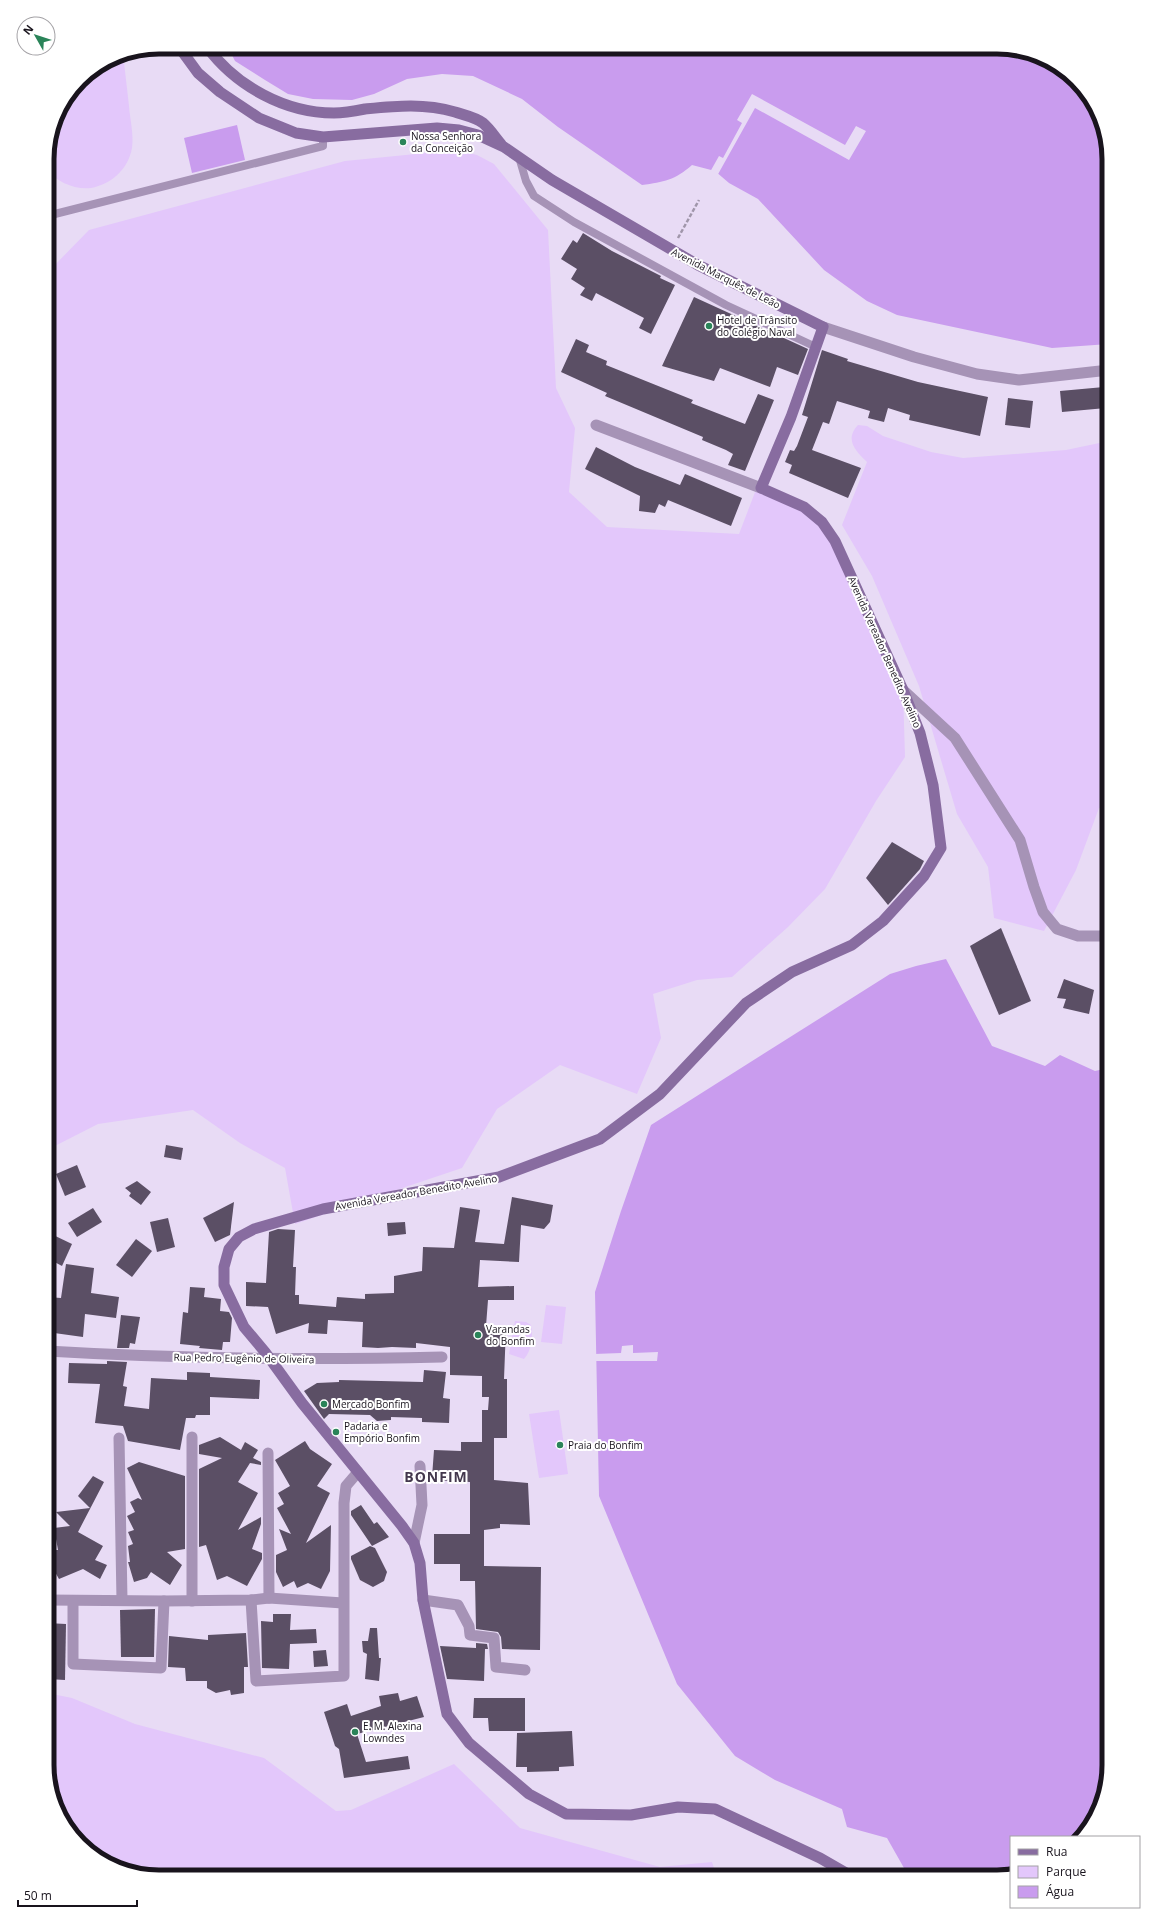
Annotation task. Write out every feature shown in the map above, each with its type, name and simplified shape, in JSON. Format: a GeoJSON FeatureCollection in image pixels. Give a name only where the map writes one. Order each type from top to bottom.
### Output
{"type":"FeatureCollection","features":[{"type":"Feature","properties":{"kind":"main road","name":"Avenida Marquês de Leão"},"geometry":{"type":"LineString","coordinates":[[184,54],[198,73],[220,92],[260,118],[296,133],[323,137],[437,128],[459,130],[478,135],[504,147],[552,180],[672,250],[731,282],[823,327]]}},
{"type":"Feature","properties":{"kind":"main road","name":"Avenida Marquês de Leão"},"geometry":{"type":"LineString","coordinates":[[213,54],[233,75],[255,90],[288,106],[335,113],[400,106],[439,107],[467,115],[483,123],[504,147]]}},
{"type":"Feature","properties":{"kind":"main road"},"geometry":{"type":"LineString","coordinates":[[761,488],[791,417],[823,327]]}},
{"type":"Feature","properties":{"kind":"main road","name":"Avenida Vereador Benedito Avelino"},"geometry":{"type":"LineString","coordinates":[[761,488],[804,507],[822,522],[835,541],[903,690],[920,733],[933,785],[942,848],[924,876],[883,921],[852,945],[792,972],[746,1004],[660,1094],[600,1139],[499,1177],[323,1209],[254,1229],[239,1237],[229,1249],[224,1267],[224,1285],[244,1327],[270,1359],[302,1403],[414,1543],[420,1563],[423,1600],[447,1714],[469,1743],[529,1794],[566,1814],[631,1815],[678,1807],[716,1809],[820,1858],[841,1870]]}},
{"type":"Feature","properties":{"kind":"street","name":"Avenida Marquês de Leão"},"geometry":{"type":"LineString","coordinates":[[823,327],[914,357],[977,374],[1019,380],[1102,371]]}},
{"type":"Feature","properties":{"kind":"street"},"geometry":{"type":"LineString","coordinates":[[596,425],[761,488]]}},
{"type":"Feature","properties":{"kind":"street"},"geometry":{"type":"LineString","coordinates":[[903,690],[956,738],[1020,840],[1043,912],[1057,930],[1078,936],[1102,936]]}},
{"type":"Feature","properties":{"kind":"street","name":"Rua Pedro Eugênio de Oliveira"},"geometry":{"type":"LineString","coordinates":[[54,1351],[153,1357],[270,1359],[442,1358]]}},
{"type":"Feature","properties":{"kind":"street"},"geometry":{"type":"LineString","coordinates":[[192,1437],[192,1601]]}},
{"type":"Feature","properties":{"kind":"street"},"geometry":{"type":"LineString","coordinates":[[118,1438],[122,1600]]}},
{"type":"Feature","properties":{"kind":"street"},"geometry":{"type":"LineString","coordinates":[[268,1454],[269,1598]]}},
{"type":"Feature","properties":{"kind":"street"},"geometry":{"type":"LineString","coordinates":[[414,1543],[422,1505],[420,1466]]}},
{"type":"Feature","properties":{"kind":"street"},"geometry":{"type":"LineString","coordinates":[[251,1600],[256,1681],[344,1676],[344,1503],[346,1486],[358,1472]]}},
{"type":"Feature","properties":{"kind":"street"},"geometry":{"type":"LineString","coordinates":[[54,1600],[192,1601],[251,1600],[269,1598],[343,1603]]}},
{"type":"Feature","properties":{"kind":"street"},"geometry":{"type":"LineString","coordinates":[[73,1600],[73,1664],[161,1668],[164,1601]]}},
{"type":"Feature","properties":{"kind":"street"},"geometry":{"type":"LineString","coordinates":[[423,1600],[458,1605],[469,1626],[470,1635],[494,1638],[496,1667],[525,1670]]}},
{"type":"Feature","properties":{"kind":"lane"},"geometry":{"type":"LineString","coordinates":[[54,214],[323,146],[323,137]]}},
{"type":"Feature","properties":{"kind":"lane"},"geometry":{"type":"LineString","coordinates":[[519,157],[526,181],[534,196],[574,222],[726,305],[816,347]]}},
{"type":"Feature","properties":{"kind":"path"},"geometry":{"type":"LineString","coordinates":[[672,250],[699,200]]}},
{"type":"Feature","properties":{"kind":"green space"},"geometry":{"type":"Polygon","coordinates":[[[124,60],[132,132],[132,148],[127,163],[118,175],[105,183],[91,188],[79,188],[54,176],[54,152],[58,132],[65,112],[76,95],[90,80],[106,68],[124,60]]]}},
{"type":"Feature","properties":{"kind":"green space"},"geometry":{"type":"Polygon","coordinates":[[[456,150],[477,155],[494,164],[548,230],[556,388],[575,428],[569,492],[607,527],[739,534],[757,487],[822,522],[903,690],[905,757],[876,801],[825,889],[788,927],[732,977],[697,980],[653,994],[661,1038],[637,1094],[560,1065],[497,1109],[462,1168],[295,1224],[285,1168],[240,1143],[193,1110],[98,1124],[54,1146],[54,266],[89,230],[345,161],[456,150]]]}},
{"type":"Feature","properties":{"kind":"green space"},"geometry":{"type":"Polygon","coordinates":[[[858,425],[867,426],[883,436],[931,452],[963,458],[1066,450],[1102,442],[1102,808],[1099,808],[1076,870],[1044,931],[994,918],[988,867],[957,814],[919,686],[872,576],[842,525],[867,462],[853,445],[852,436],[858,425]]]}},
{"type":"Feature","properties":{"kind":"green space"},"geometry":{"type":"Polygon","coordinates":[[[546,1305],[566,1307],[562,1344],[541,1342],[546,1305]]]}},
{"type":"Feature","properties":{"kind":"green space"},"geometry":{"type":"Polygon","coordinates":[[[515,1321],[526,1322],[531,1325],[531,1343],[529,1351],[524,1359],[509,1354],[515,1321]]]}},
{"type":"Feature","properties":{"kind":"green space"},"geometry":{"type":"Polygon","coordinates":[[[559,1410],[568,1474],[539,1478],[529,1414],[559,1410]]]}},
{"type":"Feature","properties":{"kind":"green space"},"geometry":{"type":"Polygon","coordinates":[[[54,1694],[72,1698],[135,1724],[264,1758],[336,1811],[351,1810],[454,1764],[520,1828],[660,1867],[712,1862],[715,1870],[152,1870],[138,1868],[112,1859],[90,1844],[80,1834],[65,1812],[55,1779],[54,1694]]]}},
{"type":"Feature","properties":{"kind":"water"},"geometry":{"type":"Polygon","coordinates":[[[232,54],[1004,54],[1031,60],[1044,65],[1055,72],[1076,90],[1091,112],[1100,138],[1102,159],[1102,344],[1052,348],[897,315],[867,301],[824,270],[758,199],[729,183],[715,171],[692,165],[669,180],[642,185],[558,127],[522,99],[473,76],[442,74],[407,79],[374,94],[352,100],[313,99],[288,94],[235,61],[232,54]]]}},
{"type":"Feature","properties":{"kind":"water"},"geometry":{"type":"Polygon","coordinates":[[[237,125],[245,160],[192,173],[184,138],[237,125]]]}},
{"type":"Feature","properties":{"kind":"water"},"geometry":{"type":"Polygon","coordinates":[[[946,959],[992,1046],[1045,1066],[1060,1055],[1095,1071],[1102,1069],[1101,1779],[1094,1805],[1088,1818],[1074,1836],[1010,1836],[1010,1869],[906,1870],[887,1838],[847,1827],[842,1809],[775,1780],[735,1756],[677,1684],[599,1496],[595,1292],[651,1125],[890,974],[946,959]]]}},
{"type":"Feature","properties":{"kind":"pier"},"geometry":{"type":"Polygon","coordinates":[[[752,94],[845,145],[856,126],[866,131],[849,160],[755,108],[717,176],[710,172],[719,156],[723,158],[742,123],[737,120],[752,94]]]}},
{"type":"Feature","properties":{"kind":"pier"},"geometry":{"type":"Polygon","coordinates":[[[633,1345],[633,1353],[658,1352],[657,1361],[594,1361],[594,1354],[621,1353],[622,1346],[633,1345]]]}},
{"type":"Feature","properties":{"kind":"building"},"geometry":{"type":"Polygon","coordinates":[[[583,233],[612,251],[661,276],[660,278],[675,285],[651,334],[639,328],[644,318],[596,293],[592,301],[580,295],[585,288],[571,279],[577,269],[561,259],[573,240],[577,243],[583,233]]]}},
{"type":"Feature","properties":{"kind":"building"},"geometry":{"type":"Polygon","coordinates":[[[694,297],[808,349],[798,375],[777,367],[770,387],[720,368],[714,381],[662,366],[694,297]]]}},
{"type":"Feature","properties":{"kind":"building"},"geometry":{"type":"Polygon","coordinates":[[[576,339],[589,345],[586,352],[607,361],[606,365],[693,400],[691,403],[745,424],[758,394],[774,400],[745,471],[728,465],[733,454],[702,440],[703,437],[605,396],[607,393],[561,372],[576,339]]]}},
{"type":"Feature","properties":{"kind":"building"},"geometry":{"type":"Polygon","coordinates":[[[822,350],[848,359],[847,361],[918,382],[988,397],[980,436],[909,420],[910,415],[888,408],[884,422],[868,418],[870,411],[837,401],[829,424],[823,422],[812,450],[861,468],[848,498],[789,473],[792,465],[785,462],[790,450],[794,451],[797,446],[808,417],[802,415],[822,350]]]}},
{"type":"Feature","properties":{"kind":"building"},"geometry":{"type":"Polygon","coordinates":[[[1102,387],[1102,408],[1062,412],[1060,391],[1102,387]]]}},
{"type":"Feature","properties":{"kind":"building"},"geometry":{"type":"Polygon","coordinates":[[[1008,398],[1033,401],[1030,428],[1005,425],[1008,398]]]}},
{"type":"Feature","properties":{"kind":"building"},"geometry":{"type":"Polygon","coordinates":[[[596,447],[635,467],[680,485],[685,474],[742,498],[731,526],[668,500],[665,507],[659,504],[655,513],[639,511],[640,496],[585,469],[596,447]]]}},
{"type":"Feature","properties":{"kind":"building"},"geometry":{"type":"Polygon","coordinates":[[[892,842],[924,861],[920,869],[888,905],[866,878],[892,842]]]}},
{"type":"Feature","properties":{"kind":"building"},"geometry":{"type":"Polygon","coordinates":[[[1001,928],[1031,1001],[999,1015],[970,946],[1001,928]]]}},
{"type":"Feature","properties":{"kind":"building"},"geometry":{"type":"Polygon","coordinates":[[[1064,979],[1094,990],[1089,1014],[1063,1008],[1066,999],[1057,998],[1064,979]]]}},
{"type":"Feature","properties":{"kind":"building"},"geometry":{"type":"Polygon","coordinates":[[[166,1145],[183,1148],[181,1160],[164,1157],[166,1145]]]}},
{"type":"Feature","properties":{"kind":"building"},"geometry":{"type":"Polygon","coordinates":[[[77,1165],[86,1187],[65,1196],[56,1174],[77,1165]]]}},
{"type":"Feature","properties":{"kind":"building"},"geometry":{"type":"Polygon","coordinates":[[[137,1181],[151,1192],[141,1205],[129,1196],[131,1193],[125,1188],[137,1181]]]}},
{"type":"Feature","properties":{"kind":"building"},"geometry":{"type":"Polygon","coordinates":[[[512,1197],[553,1205],[550,1222],[544,1229],[521,1225],[519,1262],[480,1260],[478,1287],[514,1286],[514,1300],[488,1300],[486,1326],[506,1327],[504,1379],[507,1379],[507,1438],[494,1438],[494,1480],[528,1483],[530,1525],[500,1524],[500,1528],[484,1530],[484,1566],[541,1567],[540,1650],[502,1649],[501,1637],[498,1632],[476,1629],[475,1581],[460,1581],[460,1564],[434,1564],[434,1534],[470,1534],[470,1482],[434,1480],[434,1477],[432,1477],[434,1450],[461,1451],[461,1442],[482,1442],[482,1410],[488,1410],[489,1397],[482,1397],[482,1376],[450,1375],[450,1347],[416,1343],[416,1348],[362,1347],[363,1322],[328,1320],[327,1334],[308,1333],[309,1323],[276,1334],[268,1307],[246,1306],[246,1282],[266,1283],[269,1232],[278,1229],[295,1230],[293,1267],[296,1267],[295,1295],[299,1295],[299,1304],[336,1307],[337,1297],[365,1299],[365,1294],[394,1293],[394,1276],[422,1271],[423,1247],[454,1248],[460,1207],[480,1210],[475,1242],[504,1244],[512,1197]]]}},
{"type":"Feature","properties":{"kind":"building"},"geometry":{"type":"Polygon","coordinates":[[[234,1202],[230,1235],[215,1242],[203,1218],[234,1202]]]}},
{"type":"Feature","properties":{"kind":"building"},"geometry":{"type":"Polygon","coordinates":[[[93,1208],[102,1222],[77,1237],[68,1223],[93,1208]]]}},
{"type":"Feature","properties":{"kind":"building"},"geometry":{"type":"Polygon","coordinates":[[[168,1218],[175,1247],[157,1252],[150,1222],[168,1218]]]}},
{"type":"Feature","properties":{"kind":"building"},"geometry":{"type":"Polygon","coordinates":[[[405,1222],[406,1234],[388,1236],[387,1223],[405,1222]]]}},
{"type":"Feature","properties":{"kind":"building"},"geometry":{"type":"Polygon","coordinates":[[[54,1235],[72,1244],[62,1266],[54,1262],[54,1235]]]}},
{"type":"Feature","properties":{"kind":"building"},"geometry":{"type":"Polygon","coordinates":[[[136,1239],[152,1251],[132,1277],[116,1265],[136,1239]]]}},
{"type":"Feature","properties":{"kind":"building"},"geometry":{"type":"Polygon","coordinates":[[[66,1264],[94,1268],[91,1293],[119,1297],[116,1318],[85,1314],[83,1337],[54,1333],[54,1298],[61,1298],[66,1264]]]}},
{"type":"Feature","properties":{"kind":"building"},"geometry":{"type":"Polygon","coordinates":[[[190,1287],[205,1288],[204,1297],[221,1299],[220,1311],[229,1312],[232,1318],[230,1342],[223,1342],[222,1350],[199,1348],[200,1346],[180,1344],[183,1312],[188,1313],[190,1287]]]}},
{"type":"Feature","properties":{"kind":"building"},"geometry":{"type":"Polygon","coordinates":[[[121,1315],[140,1317],[135,1344],[130,1343],[129,1348],[117,1348],[121,1315]]]}},
{"type":"Feature","properties":{"kind":"building"},"geometry":{"type":"Polygon","coordinates":[[[107,1361],[127,1362],[123,1386],[127,1387],[124,1406],[149,1409],[151,1378],[187,1380],[187,1372],[210,1373],[210,1377],[260,1380],[259,1399],[210,1397],[210,1415],[196,1415],[195,1418],[186,1418],[180,1450],[128,1441],[123,1426],[95,1423],[100,1384],[68,1383],[69,1363],[107,1364],[107,1361]]]}},
{"type":"Feature","properties":{"kind":"building"},"geometry":{"type":"Polygon","coordinates":[[[424,1370],[446,1372],[443,1398],[450,1399],[449,1423],[422,1422],[422,1418],[391,1417],[391,1420],[377,1421],[370,1415],[329,1414],[324,1419],[304,1391],[317,1383],[339,1382],[339,1380],[423,1382],[424,1370]]]}},
{"type":"Feature","properties":{"kind":"building"},"geometry":{"type":"Polygon","coordinates":[[[220,1437],[241,1450],[245,1442],[258,1450],[253,1458],[261,1462],[261,1465],[250,1463],[238,1482],[258,1493],[238,1530],[261,1517],[261,1524],[252,1549],[262,1553],[262,1559],[247,1586],[227,1576],[217,1580],[206,1545],[199,1547],[199,1469],[222,1458],[199,1454],[199,1445],[220,1437]]]}},
{"type":"Feature","properties":{"kind":"building"},"geometry":{"type":"Polygon","coordinates":[[[305,1441],[310,1449],[332,1464],[317,1486],[330,1493],[306,1543],[331,1525],[330,1571],[321,1589],[308,1583],[297,1588],[294,1581],[283,1587],[276,1572],[276,1555],[287,1550],[279,1529],[291,1534],[277,1508],[284,1504],[278,1493],[290,1486],[275,1460],[305,1441]]]}},
{"type":"Feature","properties":{"kind":"building"},"geometry":{"type":"Polygon","coordinates":[[[139,1462],[185,1476],[185,1549],[167,1552],[182,1565],[170,1585],[151,1572],[147,1578],[134,1582],[128,1562],[130,1562],[128,1546],[133,1544],[128,1532],[134,1530],[127,1516],[135,1512],[130,1502],[138,1498],[142,1500],[127,1468],[139,1462]]]}},
{"type":"Feature","properties":{"kind":"building"},"geometry":{"type":"Polygon","coordinates":[[[93,1476],[104,1482],[78,1532],[103,1546],[95,1560],[107,1565],[100,1579],[83,1569],[59,1579],[55,1572],[54,1550],[58,1550],[54,1528],[70,1526],[56,1512],[90,1508],[78,1496],[93,1476]]]}},
{"type":"Feature","properties":{"kind":"building"},"geometry":{"type":"Polygon","coordinates":[[[361,1505],[374,1524],[377,1522],[389,1537],[372,1546],[351,1515],[351,1511],[361,1505]]]}},
{"type":"Feature","properties":{"kind":"building"},"geometry":{"type":"Polygon","coordinates":[[[370,1546],[375,1548],[387,1572],[384,1581],[373,1587],[360,1580],[351,1559],[351,1556],[370,1546]]]}},
{"type":"Feature","properties":{"kind":"building"},"geometry":{"type":"Polygon","coordinates":[[[155,1609],[154,1657],[121,1657],[120,1610],[155,1609]]]}},
{"type":"Feature","properties":{"kind":"building"},"geometry":{"type":"Polygon","coordinates":[[[273,1614],[291,1614],[290,1630],[316,1629],[317,1643],[290,1644],[289,1669],[262,1668],[261,1621],[273,1622],[273,1614]]]}},
{"type":"Feature","properties":{"kind":"building"},"geometry":{"type":"Polygon","coordinates":[[[54,1623],[66,1624],[65,1680],[54,1679],[54,1623]]]}},
{"type":"Feature","properties":{"kind":"building"},"geometry":{"type":"Polygon","coordinates":[[[370,1628],[377,1628],[379,1658],[381,1658],[379,1681],[365,1679],[367,1654],[363,1652],[362,1641],[368,1641],[370,1628]]]}},
{"type":"Feature","properties":{"kind":"building"},"geometry":{"type":"Polygon","coordinates":[[[246,1633],[248,1667],[244,1667],[244,1693],[231,1695],[230,1690],[216,1693],[207,1688],[207,1681],[186,1681],[185,1668],[168,1667],[169,1636],[208,1640],[208,1635],[246,1633]]]}},
{"type":"Feature","properties":{"kind":"building"},"geometry":{"type":"Polygon","coordinates":[[[476,1643],[487,1644],[488,1649],[485,1649],[484,1681],[447,1679],[440,1646],[476,1648],[476,1643]]]}},
{"type":"Feature","properties":{"kind":"building"},"geometry":{"type":"Polygon","coordinates":[[[326,1650],[328,1666],[314,1667],[313,1651],[326,1650]]]}},
{"type":"Feature","properties":{"kind":"building","name":"E. M. Alexina Lowndes"},"geometry":{"type":"Polygon","coordinates":[[[398,1693],[400,1701],[417,1696],[424,1717],[357,1734],[366,1762],[408,1756],[410,1769],[344,1778],[339,1749],[335,1746],[324,1712],[347,1704],[351,1716],[381,1706],[379,1696],[398,1693]]]}},
{"type":"Feature","properties":{"kind":"building"},"geometry":{"type":"Polygon","coordinates":[[[474,1698],[525,1698],[525,1731],[489,1731],[488,1718],[473,1718],[474,1698]]]}},
{"type":"Feature","properties":{"kind":"building"},"geometry":{"type":"Polygon","coordinates":[[[572,1731],[574,1766],[559,1767],[559,1771],[527,1772],[527,1767],[516,1767],[517,1733],[572,1731]]]}},
{"type":"Feature","properties":{"kind":"place","name":"Nossa Senhora da Conceição"},"geometry":{"type":"Point","coordinates":[403,142]}},
{"type":"Feature","properties":{"kind":"place","name":"Hotel de Trânsito do Colégio Naval"},"geometry":{"type":"Point","coordinates":[709,326]}},
{"type":"Feature","properties":{"kind":"place","name":"Varandas do Bonfim"},"geometry":{"type":"Point","coordinates":[478,1335]}},
{"type":"Feature","properties":{"kind":"place","name":"Mercado Bonfim"},"geometry":{"type":"Point","coordinates":[324,1404]}},
{"type":"Feature","properties":{"kind":"place","name":"Padaria e Empório Bonfim"},"geometry":{"type":"Point","coordinates":[336,1432]}},
{"type":"Feature","properties":{"kind":"place","name":"Praia do Bonfim"},"geometry":{"type":"Point","coordinates":[560,1445]}},
{"type":"Feature","properties":{"kind":"place","name":"E. M. Alexina Lowndes"},"geometry":{"type":"Point","coordinates":[355,1732]}},
{"type":"Feature","properties":{"kind":"district","name":"BONFIM"},"geometry":{"type":"Point","coordinates":[436,1476]}}]}
